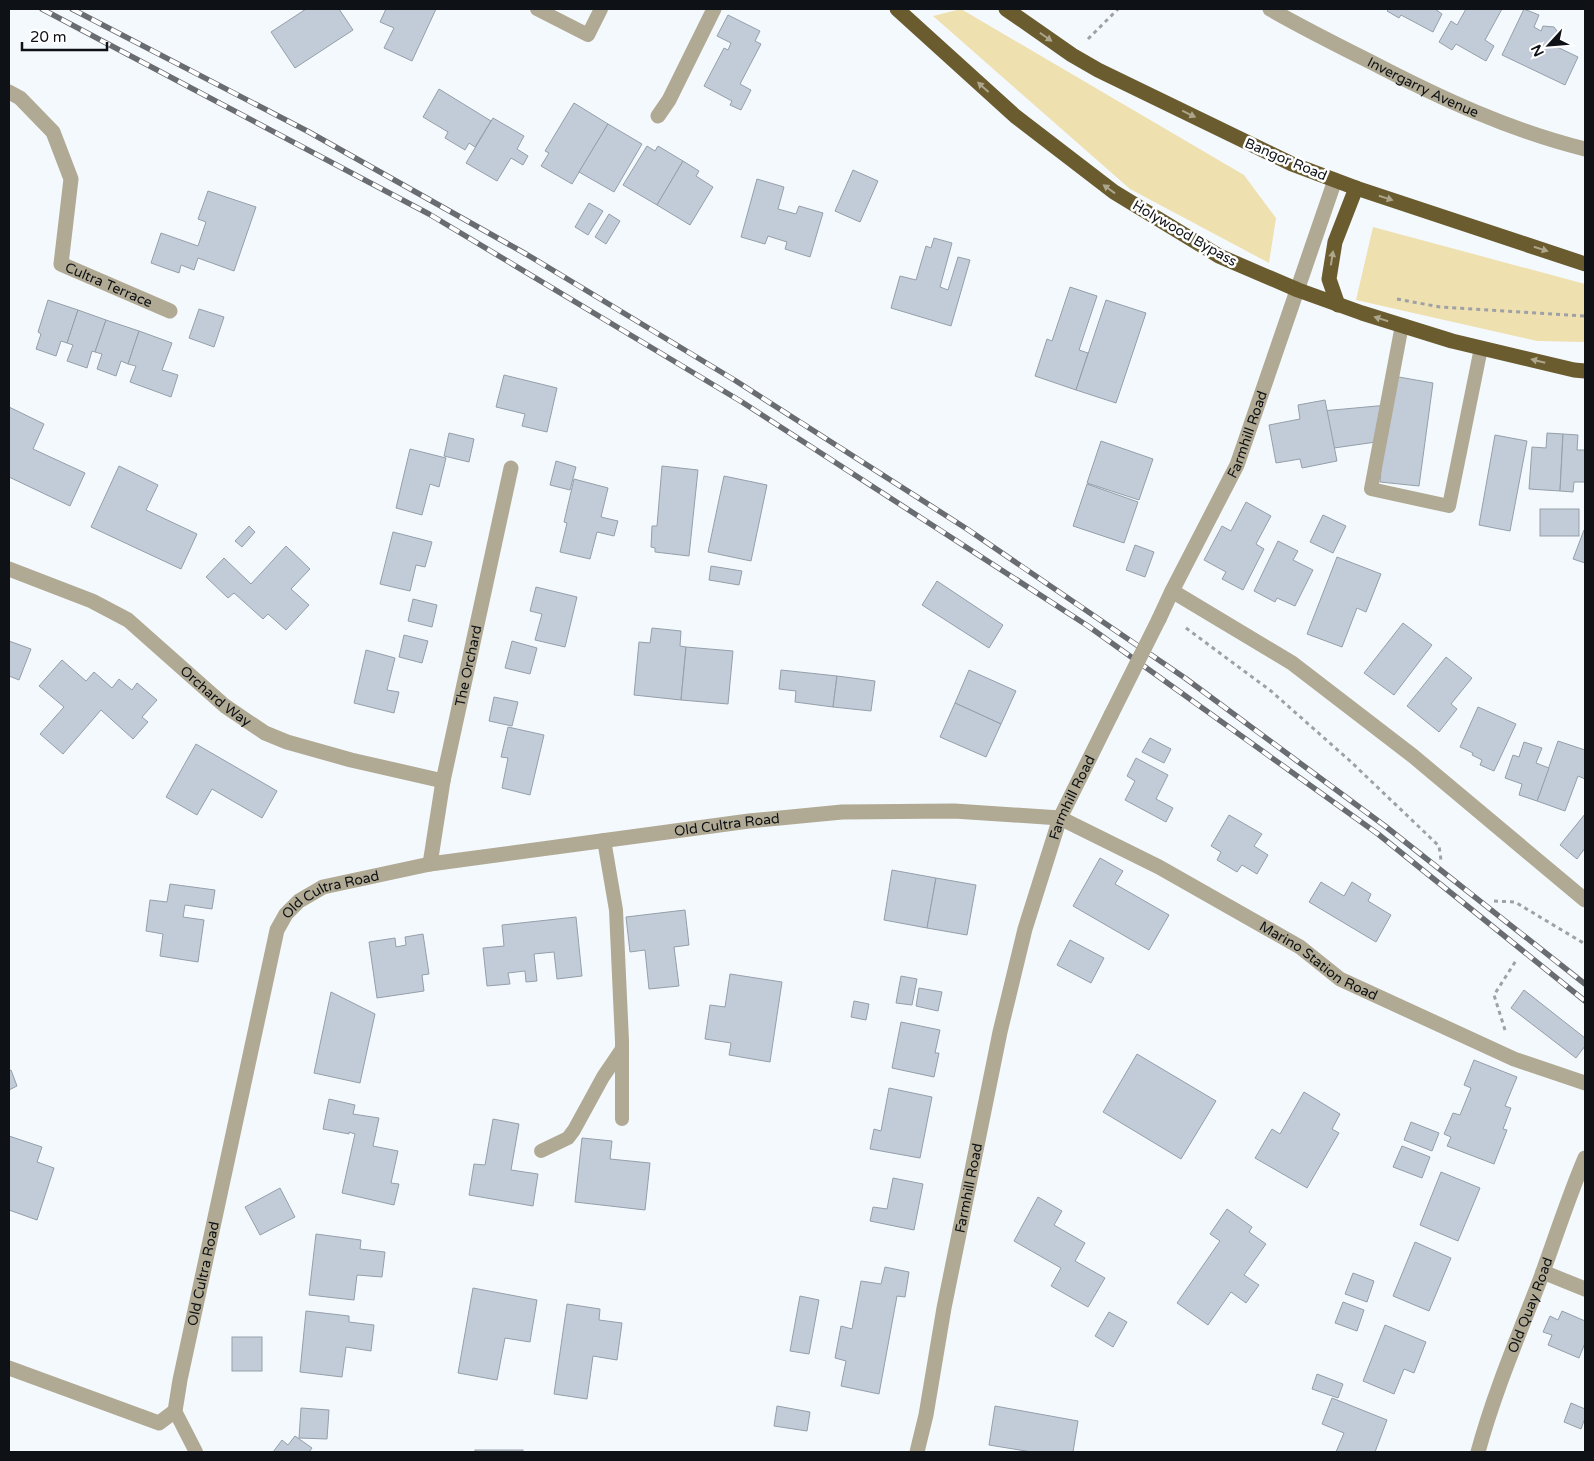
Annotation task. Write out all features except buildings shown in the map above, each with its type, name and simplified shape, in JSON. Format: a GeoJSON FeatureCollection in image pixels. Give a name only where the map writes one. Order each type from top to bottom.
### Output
{"type":"FeatureCollection","features":[{"type":"Feature","properties":{"kind":"highway","name":"Holywood Bypass"},"geometry":{"type":"LineString","coordinates":[[897,9],[1015,116],[1114,192],[1220,256],[1338,305],[1481,348],[1585,371]]}},
{"type":"Feature","properties":{"kind":"highway","name":"Bangor Road"},"geometry":{"type":"LineString","coordinates":[[1006,9],[1072,55],[1098,70],[1292,164],[1356,188],[1585,264]]}},
{"type":"Feature","properties":{"kind":"highway"},"geometry":{"type":"LineString","coordinates":[[1338,305],[1329,279],[1333,252],[1356,188]]}},
{"type":"Feature","properties":{"kind":"street"},"geometry":{"type":"LineString","coordinates":[[658,116],[669,100],[714,9]]}},
{"type":"Feature","properties":{"kind":"street","name":"Invergarry Avenue"},"geometry":{"type":"LineString","coordinates":[[1270,9],[1443,99],[1522,130],[1585,149]]}},
{"type":"Feature","properties":{"kind":"street","name":"Cultra Terrace"},"geometry":{"type":"LineString","coordinates":[[9,92],[20,98],[53,132],[71,179],[61,264],[170,311]]}},
{"type":"Feature","properties":{"kind":"street","name":"Farmhill Road"},"geometry":{"type":"LineString","coordinates":[[917,1452],[926,1415],[944,1308],[1000,1032],[1025,929],[1060,818],[1161,617],[1172,591],[1237,465],[1335,180]]}},
{"type":"Feature","properties":{"kind":"street","name":"The Orchard"},"geometry":{"type":"LineString","coordinates":[[430,864],[443,781],[512,468]]}},
{"type":"Feature","properties":{"kind":"street","name":"Orchard Way"},"geometry":{"type":"LineString","coordinates":[[9,568],[92,601],[128,620],[225,706],[265,733],[286,742],[332,755],[443,781]]}},
{"type":"Feature","properties":{"kind":"street"},"geometry":{"type":"LineString","coordinates":[[1172,591],[1292,663],[1413,756],[1585,900]]}},
{"type":"Feature","properties":{"kind":"street","name":"Old Cultra Road"},"geometry":{"type":"LineString","coordinates":[[175,1411],[180,1380],[277,930],[286,914],[299,901],[323,887],[430,864],[749,821],[842,812],[954,811],[1060,818]]}},
{"type":"Feature","properties":{"kind":"street","name":"Marino Station Road"},"geometry":{"type":"LineString","coordinates":[[1060,818],[1159,867],[1300,947],[1340,979],[1514,1059],[1585,1083]]}},
{"type":"Feature","properties":{"kind":"street","name":"Old Quay Road"},"geometry":{"type":"LineString","coordinates":[[1478,1452],[1490,1410],[1585,1158]]}},
{"type":"Feature","properties":{"kind":"street"},"geometry":{"type":"LineString","coordinates":[[1542,1272],[1585,1289]]}},
{"type":"Feature","properties":{"kind":"street"},"geometry":{"type":"LineString","coordinates":[[9,1368],[160,1423],[175,1411]]}},
{"type":"Feature","properties":{"kind":"lane"},"geometry":{"type":"LineString","coordinates":[[537,9],[588,35],[602,9]]}},
{"type":"Feature","properties":{"kind":"lane"},"geometry":{"type":"LineString","coordinates":[[1402,325],[1371,489],[1449,506],[1481,348]]}},
{"type":"Feature","properties":{"kind":"lane"},"geometry":{"type":"LineString","coordinates":[[604,840],[616,910],[622,1049],[622,1119]]}},
{"type":"Feature","properties":{"kind":"lane"},"geometry":{"type":"LineString","coordinates":[[542,1151],[568,1138],[603,1077],[622,1049]]}},
{"type":"Feature","properties":{"kind":"lane"},"geometry":{"type":"LineString","coordinates":[[175,1411],[196,1452]]}},
{"type":"Feature","properties":{"kind":"path"},"geometry":{"type":"LineString","coordinates":[[1072,55],[1118,9]]}},
{"type":"Feature","properties":{"kind":"path"},"geometry":{"type":"LineString","coordinates":[[1395,298],[1440,307],[1585,316]]}},
{"type":"Feature","properties":{"kind":"path"},"geometry":{"type":"LineString","coordinates":[[1161,617],[1182,625],[1278,697],[1349,760],[1438,846],[1441,860]]}},
{"type":"Feature","properties":{"kind":"path"},"geometry":{"type":"LineString","coordinates":[[1494,902],[1515,902],[1585,944]]}},
{"type":"Feature","properties":{"kind":"path"},"geometry":{"type":"LineString","coordinates":[[1514,1059],[1494,995],[1516,959]]}},
{"type":"Feature","properties":{"kind":"shaded area"},"geometry":{"type":"Polygon","coordinates":[[[961,9],[1244,175],[1276,218],[1269,263],[1130,189],[933,16],[961,9]]]}},
{"type":"Feature","properties":{"kind":"shaded area"},"geometry":{"type":"Polygon","coordinates":[[[1373,227],[1585,284],[1585,342],[1537,341],[1356,300],[1373,227]]]}},
{"type":"Feature","properties":{"kind":"railway"},"geometry":{"type":"LineString","coordinates":[[42,9],[429,214],[742,402],[1088,626],[1378,834],[1585,1001]]}},
{"type":"Feature","properties":{"kind":"railway"},"geometry":{"type":"LineString","coordinates":[[72,9],[309,132],[526,254],[736,381],[967,529],[1185,678],[1385,826],[1585,984]]}}]}
